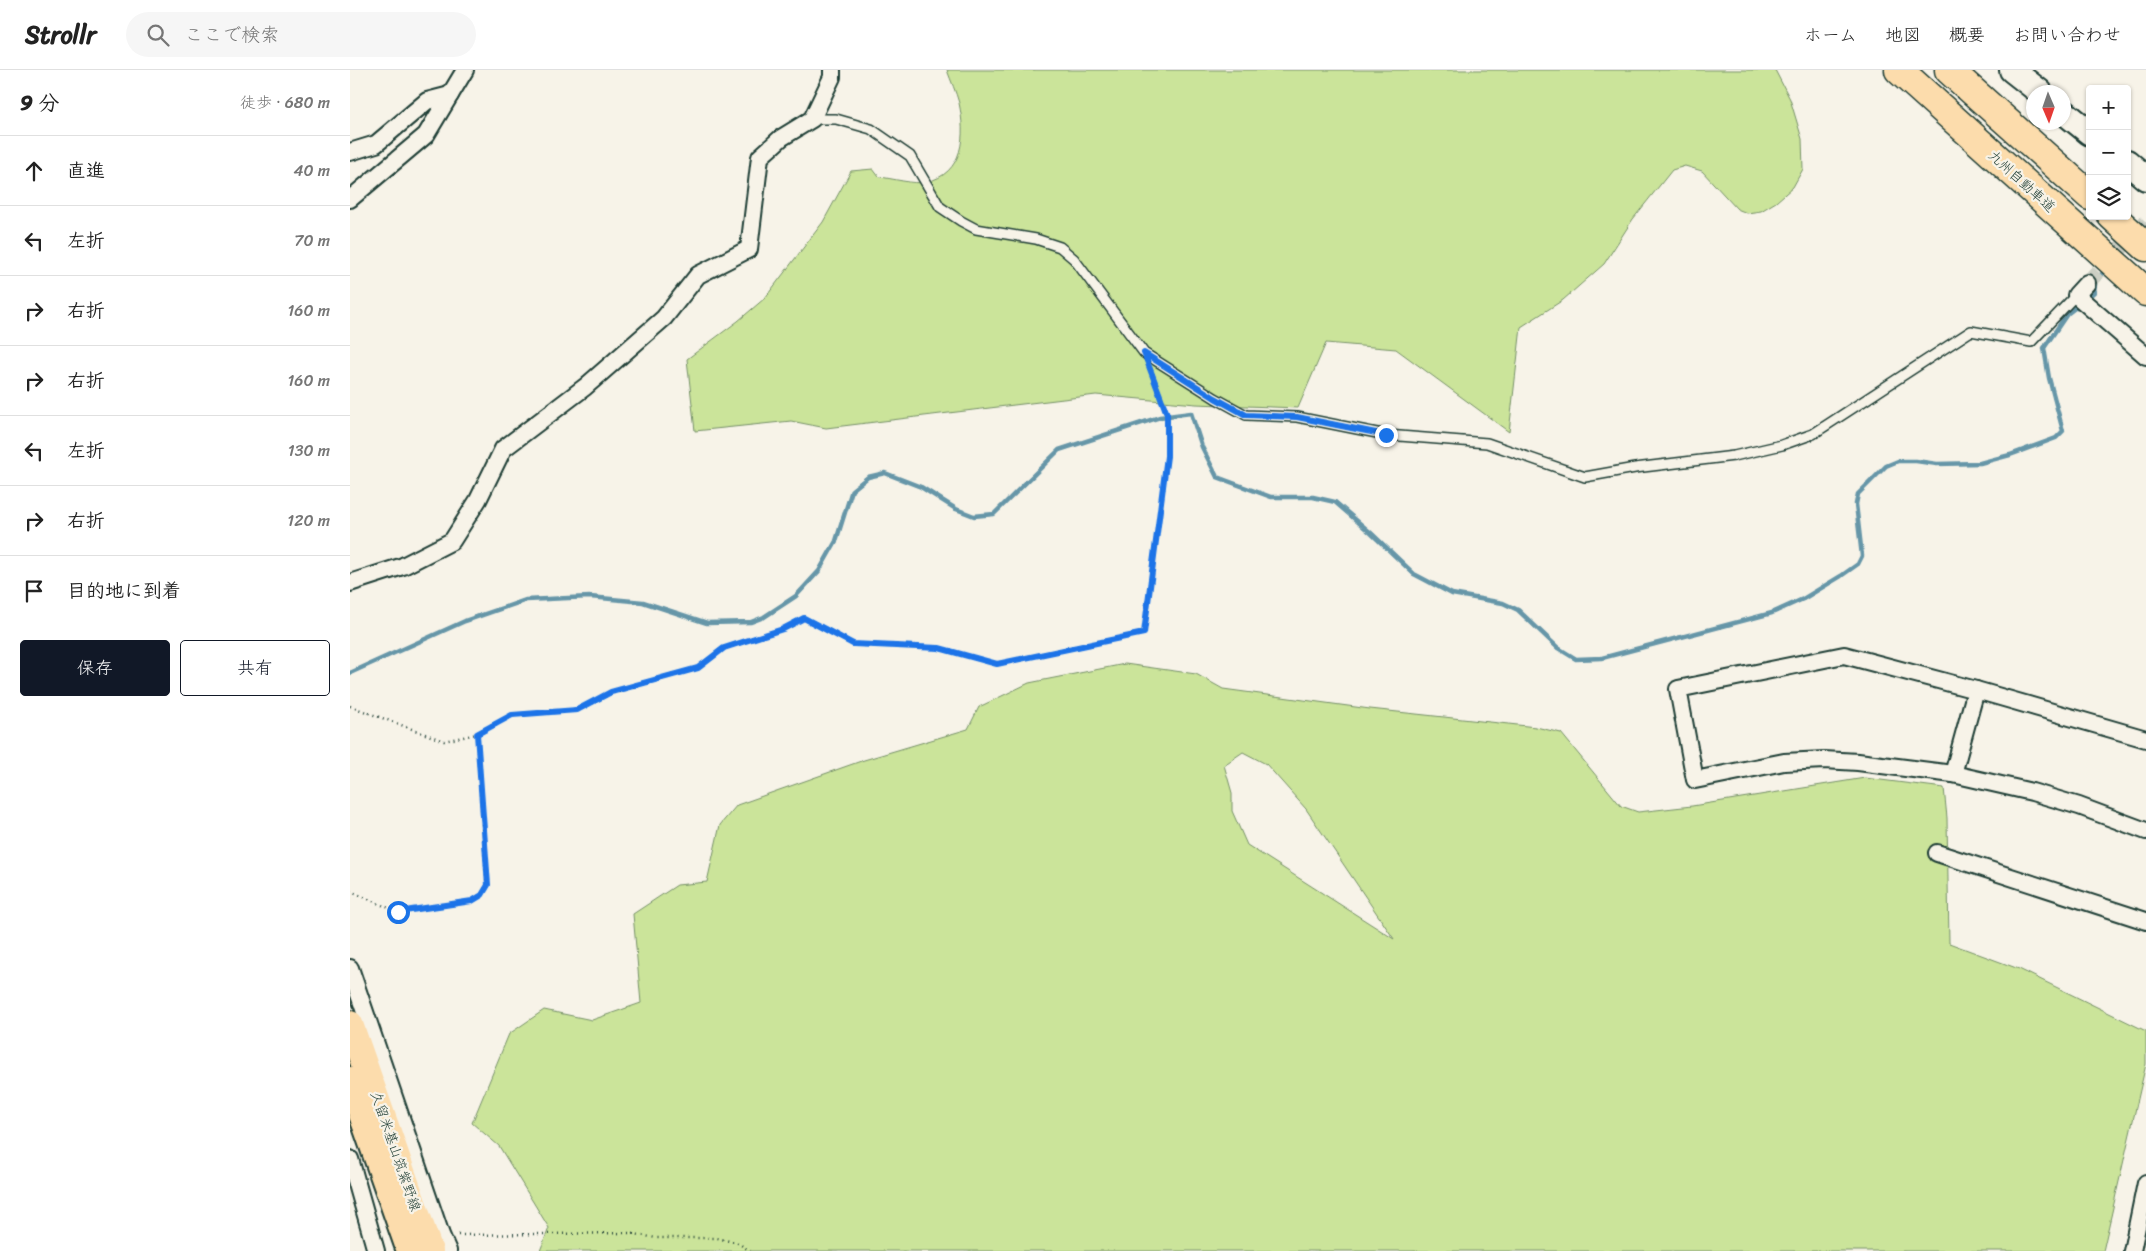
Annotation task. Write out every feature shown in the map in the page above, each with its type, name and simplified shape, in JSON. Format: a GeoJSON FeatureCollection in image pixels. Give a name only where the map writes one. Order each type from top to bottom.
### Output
{"type":"FeatureCollection","features":[{"type":"Feature","properties":{"kind":"highway","name":"九州自動車道"},"geometry":{"type":"LineString","coordinates":[[1898,70],[2146,292]]}},
{"type":"Feature","properties":{"kind":"highway"},"geometry":{"type":"LineString","coordinates":[[1949,70],[2086,192]]}},
{"type":"Feature","properties":{"kind":"highway"},"geometry":{"type":"LineString","coordinates":[[2116,220],[2146,247]]}},
{"type":"Feature","properties":{"kind":"main road"},"geometry":{"type":"LineString","coordinates":[[2012,70],[2031,85]]}},
{"type":"Feature","properties":{"kind":"main road"},"geometry":{"type":"LineString","coordinates":[[2071,118],[2086,130]]}},
{"type":"Feature","properties":{"kind":"main road"},"geometry":{"type":"LineString","coordinates":[[2131,165],[2146,178]]}},
{"type":"Feature","properties":{"kind":"main road","name":"久留米基山筑紫野線"},"geometry":{"type":"LineString","coordinates":[[350,1024],[435,1243]]}},
{"type":"Feature","properties":{"kind":"main road","name":"久留米基山筑紫野線"},"geometry":{"type":"LineString","coordinates":[[350,1080],[410,1251]]}},
{"type":"Feature","properties":{"kind":"street"},"geometry":{"type":"LineString","coordinates":[[350,198],[426,135],[465,70]]}},
{"type":"Feature","properties":{"kind":"street"},"geometry":{"type":"LineString","coordinates":[[350,583],[403,566],[452,541],[478,500],[503,449],[584,388],[664,318],[698,275],[749,249],[760,157],[781,138],[812,119],[832,77],[832,70]]}},
{"type":"Feature","properties":{"kind":"street"},"geometry":{"type":"LineString","coordinates":[[350,152],[376,144],[427,101],[450,95]]}},
{"type":"Feature","properties":{"kind":"street"},"geometry":{"type":"LineString","coordinates":[[2081,289],[2146,356]]}},
{"type":"Feature","properties":{"kind":"street"},"geometry":{"type":"LineString","coordinates":[[2146,739],[1976,690],[1844,655],[1678,689],[1695,780],[1784,762],[1824,760],[1858,762],[1953,774],[2032,792],[2080,806],[2146,831]]}},
{"type":"Feature","properties":{"kind":"street"},"geometry":{"type":"LineString","coordinates":[[1953,774],[1976,690]]}},
{"type":"Feature","properties":{"kind":"street"},"geometry":{"type":"LineString","coordinates":[[1938,853],[2146,921]]}},
{"type":"Feature","properties":{"kind":"street"},"geometry":{"type":"LineString","coordinates":[[350,968],[435,1243],[448,1251]]}},
{"type":"Feature","properties":{"kind":"street"},"geometry":{"type":"LineString","coordinates":[[350,1158],[376,1251]]}},
{"type":"Feature","properties":{"kind":"street"},"geometry":{"type":"LineString","coordinates":[[2132,1251],[2146,1183]]}},
{"type":"Feature","properties":{"kind":"lane"},"geometry":{"type":"LineString","coordinates":[[812,119],[836,119],[871,129],[910,156],[940,207],[976,229],[1036,239],[1060,247],[1074,259],[1144,353],[1215,398],[1246,415],[1297,417],[1386,435],[1487,443],[1585,477],[1634,468],[1734,456],[1782,445],[1813,434],[1971,331],[2031,342],[2081,289]]}},
{"type":"Feature","properties":{"kind":"path"},"geometry":{"type":"LineString","coordinates":[[350,706],[444,741],[477,734],[512,715],[577,710],[611,692],[698,668],[724,648],[783,629],[804,618],[853,644],[939,648],[997,664],[1144,633],[1167,456],[1167,414],[1144,353]]}},
{"type":"Feature","properties":{"kind":"path"},"geometry":{"type":"LineString","coordinates":[[350,891],[398,912],[472,901],[482,895],[488,885],[477,734]]}},
{"type":"Feature","properties":{"kind":"path"},"geometry":{"type":"LineString","coordinates":[[435,1243],[628,1232],[656,1238],[717,1238],[738,1243],[750,1251]]}},
{"type":"Feature","properties":{"kind":"green space"},"geometry":{"type":"Polygon","coordinates":[[[947,70],[1775,70],[1790,99],[1802,139],[1803,169],[1793,187],[1776,202],[1761,211],[1747,213],[1737,209],[1702,171],[1685,166],[1672,170],[1633,219],[1604,264],[1563,300],[1521,327],[1509,432],[1396,349],[1326,343],[1298,408],[1196,404],[1096,395],[826,428],[791,421],[695,431],[687,359],[765,298],[823,222],[851,171],[873,169],[879,177],[921,183],[939,178],[955,162],[962,140],[961,115],[958,99],[947,70]]]}},
{"type":"Feature","properties":{"kind":"green space"},"geometry":{"type":"Polygon","coordinates":[[[1125,664],[1196,674],[1223,689],[1370,709],[1536,727],[1561,733],[1621,806],[1638,812],[1692,806],[1865,778],[1944,788],[1947,818],[1949,943],[2019,969],[2146,1031],[2146,1064],[2103,1251],[540,1251],[549,1228],[499,1146],[472,1123],[509,1034],[544,1010],[592,1020],[641,1003],[633,914],[677,885],[707,882],[720,825],[737,805],[864,760],[968,729],[979,707],[1029,683],[1125,664]],[[1243,752],[1224,765],[1232,793],[1232,811],[1247,845],[1394,939],[1306,809],[1266,764],[1243,752]]]}},
{"type":"Feature","properties":{"kind":"waterway"},"geometry":{"type":"LineString","coordinates":[[2086,299],[2094,292],[2096,278],[2109,269]]}},
{"type":"Feature","properties":{"kind":"waterway"},"geometry":{"type":"LineString","coordinates":[[350,673],[465,621],[526,600],[590,597],[643,602],[707,623],[751,622],[764,617],[796,596],[819,571],[836,541],[852,490],[868,477],[885,473],[921,487],[956,509],[974,516],[994,514],[1059,450],[1160,417],[1191,413],[1202,447],[1217,477],[1271,497],[1313,497],[1335,502],[1414,574],[1452,594],[1503,603],[1518,610],[1558,648],[1576,659],[1602,658],[1772,613],[1803,599],[1841,576],[1858,564],[1862,556],[1856,504],[1858,494],[1886,466],[1898,461],[1937,464],[1980,463],[2010,455],[2056,438],[2063,431],[2049,378],[2044,348],[2067,314],[2080,304]]}},
{"type":"Feature","properties":{"kind":"tunnel"},"geometry":{"type":"LineString","coordinates":[[2087,283],[2146,222]]}},
{"type":"Feature","properties":{"kind":"route"},"geometry":{"type":"LineString","coordinates":[[398,912],[472,901],[482,895],[488,885],[477,734],[512,715],[577,710],[611,692],[698,668],[724,648],[783,629],[804,618],[853,644],[939,648],[997,664],[1144,633],[1167,456],[1167,414],[1144,353],[1215,398],[1246,415],[1297,417],[1386,435]]}}]}
